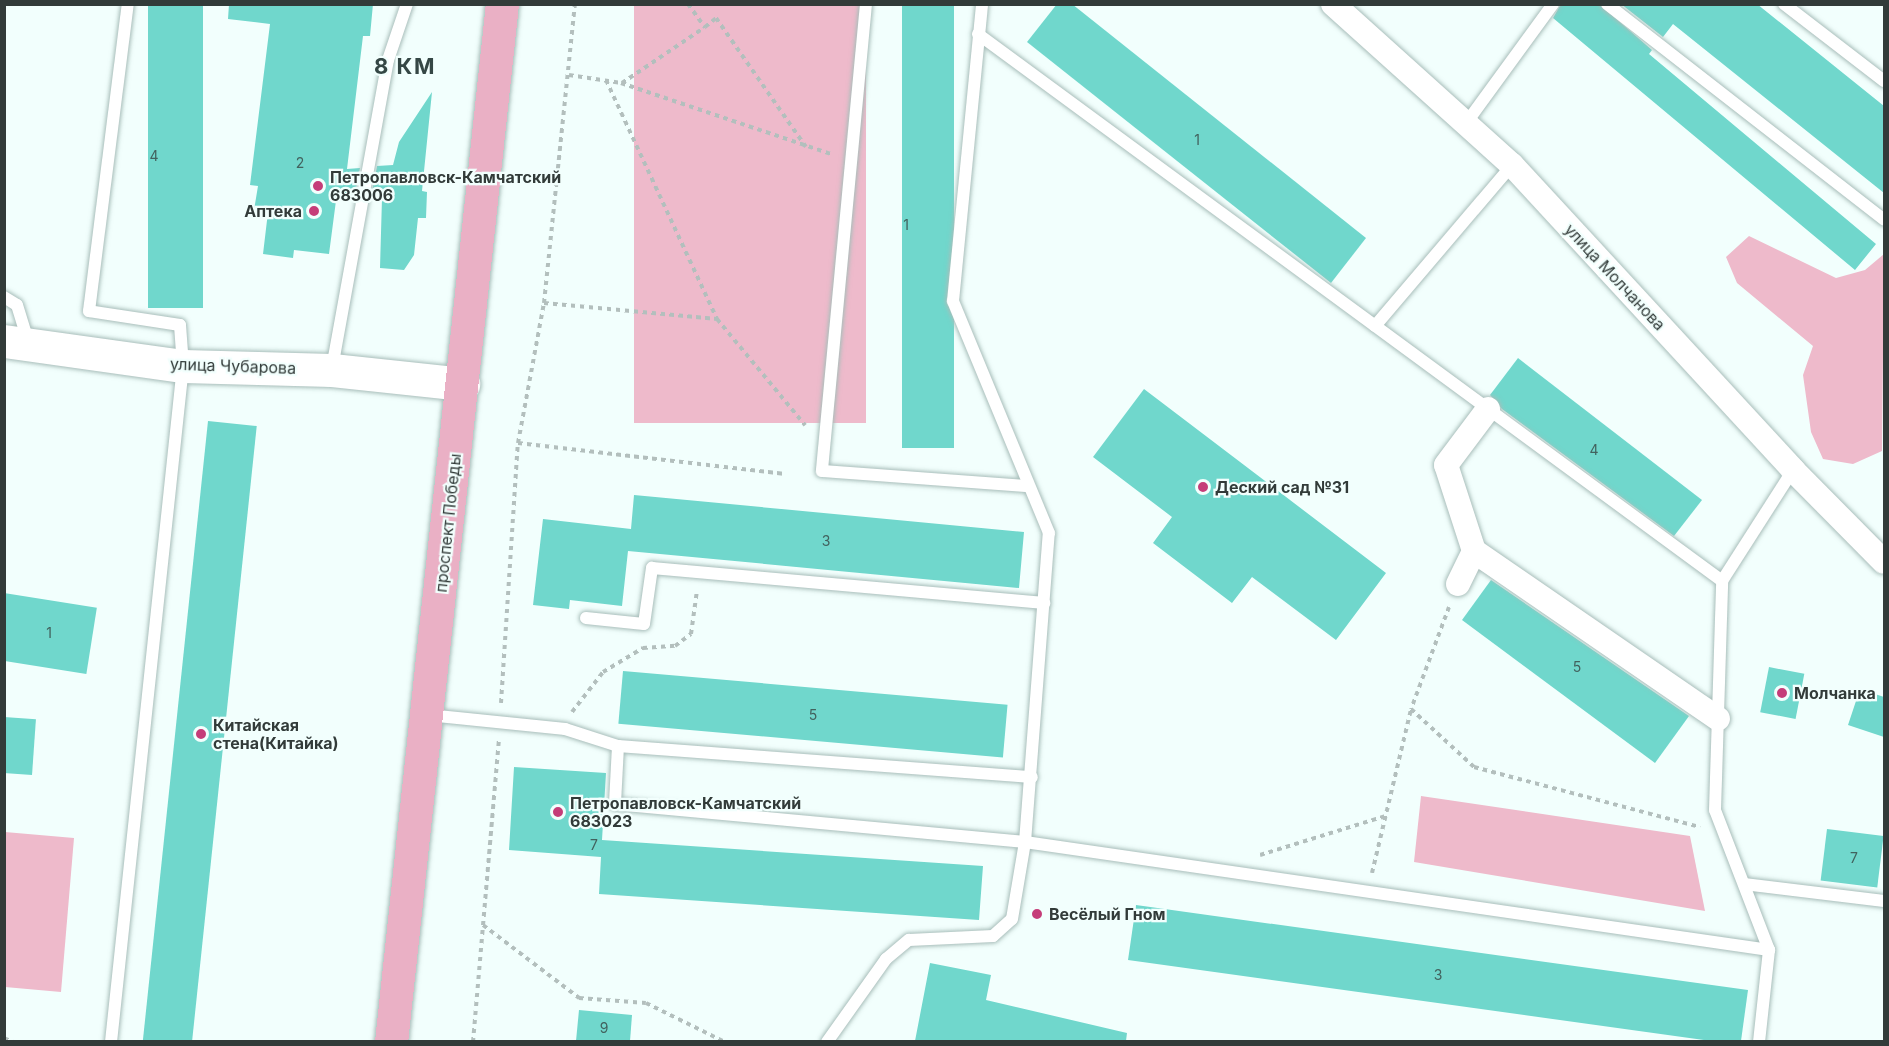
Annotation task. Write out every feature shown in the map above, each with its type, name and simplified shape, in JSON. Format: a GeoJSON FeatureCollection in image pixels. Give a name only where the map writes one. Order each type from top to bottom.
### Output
{"type":"FeatureCollection","features":[{"type":"Feature","properties":{"kind":"main road","name":"проспект Победы"},"geometry":{"type":"LineString","coordinates":[[391,1041],[463,384],[501,4]]}},
{"type":"Feature","properties":{"kind":"street","name":"улица Молчанова"},"geometry":{"type":"LineString","coordinates":[[1333,4],[1467,122],[1512,165],[1793,470],[1884,562]]}},
{"type":"Feature","properties":{"kind":"street","name":"улица Чубарова"},"geometry":{"type":"LineString","coordinates":[[17,343],[183,366],[332,370],[463,384]]}},
{"type":"Feature","properties":{"kind":"street"},"geometry":{"type":"LineString","coordinates":[[1488,409],[1446,465],[1474,551],[1718,720]]}},
{"type":"Feature","properties":{"kind":"street"},"geometry":{"type":"LineString","coordinates":[[1458,584],[1474,551]]}},
{"type":"Feature","properties":{"kind":"lane"},"geometry":{"type":"LineString","coordinates":[[111,1041],[183,366],[180,325],[89,311],[128,4]]}},
{"type":"Feature","properties":{"kind":"lane"},"geometry":{"type":"LineString","coordinates":[[332,370],[388,60],[408,4]]}},
{"type":"Feature","properties":{"kind":"lane"},"geometry":{"type":"LineString","coordinates":[[866,4],[822,471],[1026,486]]}},
{"type":"Feature","properties":{"kind":"lane"},"geometry":{"type":"LineString","coordinates":[[827,1041],[886,959],[909,940],[993,936],[1012,919],[1025,842],[1032,777],[1049,533],[1026,486],[953,301],[982,4]]}},
{"type":"Feature","properties":{"kind":"lane"},"geometry":{"type":"LineString","coordinates":[[1467,122],[1553,4]]}},
{"type":"Feature","properties":{"kind":"lane"},"geometry":{"type":"LineString","coordinates":[[1607,4],[1884,220]]}},
{"type":"Feature","properties":{"kind":"lane"},"geometry":{"type":"LineString","coordinates":[[1784,4],[1884,81]]}},
{"type":"Feature","properties":{"kind":"lane"},"geometry":{"type":"LineString","coordinates":[[978,34],[1722,581]]}},
{"type":"Feature","properties":{"kind":"lane"},"geometry":{"type":"LineString","coordinates":[[1375,326],[1512,165]]}},
{"type":"Feature","properties":{"kind":"lane"},"geometry":{"type":"LineString","coordinates":[[4,297],[17,305],[17,343]]}},
{"type":"Feature","properties":{"kind":"lane"},"geometry":{"type":"LineString","coordinates":[[1759,1041],[1769,950],[1715,810],[1722,581],[1793,470]]}},
{"type":"Feature","properties":{"kind":"lane"},"geometry":{"type":"LineString","coordinates":[[586,618],[644,624],[652,568],[1044,603]]}},
{"type":"Feature","properties":{"kind":"lane"},"geometry":{"type":"LineString","coordinates":[[426,714],[566,729],[618,746],[1032,777]]}},
{"type":"Feature","properties":{"kind":"lane"},"geometry":{"type":"LineString","coordinates":[[618,746],[615,804],[1025,842],[1769,950]]}},
{"type":"Feature","properties":{"kind":"lane"},"geometry":{"type":"LineString","coordinates":[[1744,884],[1884,901]]}},
{"type":"Feature","properties":{"kind":"path"},"geometry":{"type":"LineString","coordinates":[[473,1041],[500,722],[518,443],[544,303],[576,4]]}},
{"type":"Feature","properties":{"kind":"path"},"geometry":{"type":"LineString","coordinates":[[688,4],[705,27]]}},
{"type":"Feature","properties":{"kind":"path"},"geometry":{"type":"LineString","coordinates":[[621,83],[716,18],[807,148]]}},
{"type":"Feature","properties":{"kind":"path"},"geometry":{"type":"LineString","coordinates":[[569,75],[621,83],[807,148],[852,159]]}},
{"type":"Feature","properties":{"kind":"path"},"geometry":{"type":"LineString","coordinates":[[606,80],[717,319],[825,449]]}},
{"type":"Feature","properties":{"kind":"path"},"geometry":{"type":"LineString","coordinates":[[544,303],[717,319]]}},
{"type":"Feature","properties":{"kind":"path"},"geometry":{"type":"LineString","coordinates":[[518,443],[785,474]]}},
{"type":"Feature","properties":{"kind":"path"},"geometry":{"type":"LineString","coordinates":[[566,729],[576,703],[603,672],[643,648],[675,646],[691,634],[700,572]]}},
{"type":"Feature","properties":{"kind":"path"},"geometry":{"type":"LineString","coordinates":[[1367,892],[1412,709],[1458,584]]}},
{"type":"Feature","properties":{"kind":"path"},"geometry":{"type":"LineString","coordinates":[[1412,709],[1474,767],[1724,833]]}},
{"type":"Feature","properties":{"kind":"path"},"geometry":{"type":"LineString","coordinates":[[1256,856],[1385,815]]}},
{"type":"Feature","properties":{"kind":"path"},"geometry":{"type":"LineString","coordinates":[[483,925],[579,998],[646,1003],[725,1041]]}},
{"type":"Feature","properties":{"kind":"path"},"geometry":{"type":"LineString","coordinates":[[4,1038],[13,1041]]}},
{"type":"Feature","properties":{"kind":"shaded area"},"geometry":{"type":"Polygon","coordinates":[[[634,5],[866,5],[866,423],[634,423],[634,5]]]}},
{"type":"Feature","properties":{"kind":"shaded area"},"geometry":{"type":"Polygon","coordinates":[[[1749,236],[1836,278],[1865,270],[1884,254],[1882,451],[1853,464],[1823,459],[1811,432],[1803,375],[1813,346],[1737,283],[1726,257],[1749,236]]]}},
{"type":"Feature","properties":{"kind":"shaded area"},"geometry":{"type":"Polygon","coordinates":[[[1421,796],[1690,836],[1705,911],[1414,862],[1421,796]]]}},
{"type":"Feature","properties":{"kind":"shaded area"},"geometry":{"type":"Polygon","coordinates":[[[5,832],[74,838],[61,992],[5,987],[5,832]]]}},
{"type":"Feature","properties":{"kind":"building"},"geometry":{"type":"Polygon","coordinates":[[[148,4],[203,4],[203,308],[148,308],[148,4]]]}},
{"type":"Feature","properties":{"kind":"building"},"geometry":{"type":"Polygon","coordinates":[[[229,4],[373,4],[370,36],[363,36],[347,169],[360,168],[355,195],[337,193],[329,254],[294,250],[293,258],[263,254],[268,212],[254,210],[258,186],[250,185],[270,24],[228,19],[229,4]]]}},
{"type":"Feature","properties":{"kind":"building"},"geometry":{"type":"Polygon","coordinates":[[[902,4],[954,4],[954,448],[902,448],[902,4]]]}},
{"type":"Feature","properties":{"kind":"building"},"geometry":{"type":"Polygon","coordinates":[[[1057,4],[1072,4],[1366,238],[1331,283],[1027,42],[1057,4]]]}},
{"type":"Feature","properties":{"kind":"building"},"geometry":{"type":"Polygon","coordinates":[[[1561,4],[1599,4],[1652,50],[1649,54],[1876,244],[1855,270],[1553,18],[1561,4]]]}},
{"type":"Feature","properties":{"kind":"building"},"geometry":{"type":"Polygon","coordinates":[[[1621,4],[1757,4],[1884,106],[1884,193],[1673,24],[1663,37],[1621,4]]]}},
{"type":"Feature","properties":{"kind":"building"},"geometry":{"type":"Polygon","coordinates":[[[432,92],[422,191],[427,192],[426,218],[418,218],[414,255],[404,270],[380,268],[382,198],[371,197],[377,166],[393,165],[399,142],[432,92]]]}},
{"type":"Feature","properties":{"kind":"building"},"geometry":{"type":"Polygon","coordinates":[[[1518,358],[1702,500],[1674,536],[1502,409],[1490,395],[1518,358]]]}},
{"type":"Feature","properties":{"kind":"building","name":"Деский сад №31"},"geometry":{"type":"Polygon","coordinates":[[[1144,389],[1386,573],[1336,640],[1252,577],[1232,603],[1153,543],[1172,517],[1093,457],[1144,389]]]}},
{"type":"Feature","properties":{"kind":"building","name":"Китайская стена(Китайка)"},"geometry":{"type":"Polygon","coordinates":[[[208,421],[257,426],[192,1042],[143,1041],[208,421]]]}},
{"type":"Feature","properties":{"kind":"building"},"geometry":{"type":"Polygon","coordinates":[[[634,495],[1024,532],[1019,588],[628,551],[622,606],[570,600],[569,609],[533,605],[543,519],[631,529],[634,495]]]}},
{"type":"Feature","properties":{"kind":"building"},"geometry":{"type":"Polygon","coordinates":[[[1491,580],[1689,716],[1655,763],[1462,620],[1491,580]]]}},
{"type":"Feature","properties":{"kind":"building"},"geometry":{"type":"Polygon","coordinates":[[[4,593],[97,608],[86,674],[4,661],[4,593]]]}},
{"type":"Feature","properties":{"kind":"building","name":"Молчанка"},"geometry":{"type":"Polygon","coordinates":[[[1769,667],[1804,674],[1796,719],[1760,712],[1769,667]]]}},
{"type":"Feature","properties":{"kind":"building"},"geometry":{"type":"Polygon","coordinates":[[[623,671],[1008,705],[1003,757],[618,724],[623,671]]]}},
{"type":"Feature","properties":{"kind":"building"},"geometry":{"type":"Polygon","coordinates":[[[1860,689],[1884,697],[1884,737],[1848,725],[1860,689]]]}},
{"type":"Feature","properties":{"kind":"building"},"geometry":{"type":"Polygon","coordinates":[[[4,717],[36,719],[32,775],[4,773],[4,717]]]}},
{"type":"Feature","properties":{"kind":"building"},"geometry":{"type":"Polygon","coordinates":[[[514,767],[606,773],[602,840],[983,866],[979,920],[599,894],[601,857],[509,850],[514,767]]]}},
{"type":"Feature","properties":{"kind":"building"},"geometry":{"type":"Polygon","coordinates":[[[1827,829],[1884,836],[1877,888],[1821,881],[1827,829]]]}},
{"type":"Feature","properties":{"kind":"building"},"geometry":{"type":"Polygon","coordinates":[[[1136,905],[1748,990],[1741,1041],[1711,1041],[1128,960],[1136,905]]]}},
{"type":"Feature","properties":{"kind":"building"},"geometry":{"type":"Polygon","coordinates":[[[930,963],[991,975],[986,1000],[1127,1033],[1126,1041],[915,1041],[930,963]]]}},
{"type":"Feature","properties":{"kind":"building"},"geometry":{"type":"Polygon","coordinates":[[[579,1010],[632,1015],[630,1041],[576,1041],[579,1010]]]}},
{"type":"Feature","properties":{"kind":"place","name":"Петропавловск-Камчатский 683006"},"geometry":{"type":"Point","coordinates":[318,186]}},
{"type":"Feature","properties":{"kind":"place","name":"Аптека"},"geometry":{"type":"Point","coordinates":[314,211]}},
{"type":"Feature","properties":{"kind":"place","name":"Деский сад №31"},"geometry":{"type":"Point","coordinates":[1203,487]}},
{"type":"Feature","properties":{"kind":"place","name":"Молчанка"},"geometry":{"type":"Point","coordinates":[1782,693]}},
{"type":"Feature","properties":{"kind":"place","name":"Китайская стена(Китайка)"},"geometry":{"type":"Point","coordinates":[201,734]}},
{"type":"Feature","properties":{"kind":"place","name":"Петропавловск-Камчатский 683023"},"geometry":{"type":"Point","coordinates":[558,812]}},
{"type":"Feature","properties":{"kind":"place","name":"Весёлый Гном"},"geometry":{"type":"Point","coordinates":[1037,914]}},
{"type":"Feature","properties":{"kind":"district","name":"8 КМ"},"geometry":{"type":"Point","coordinates":[405,67]}}]}
